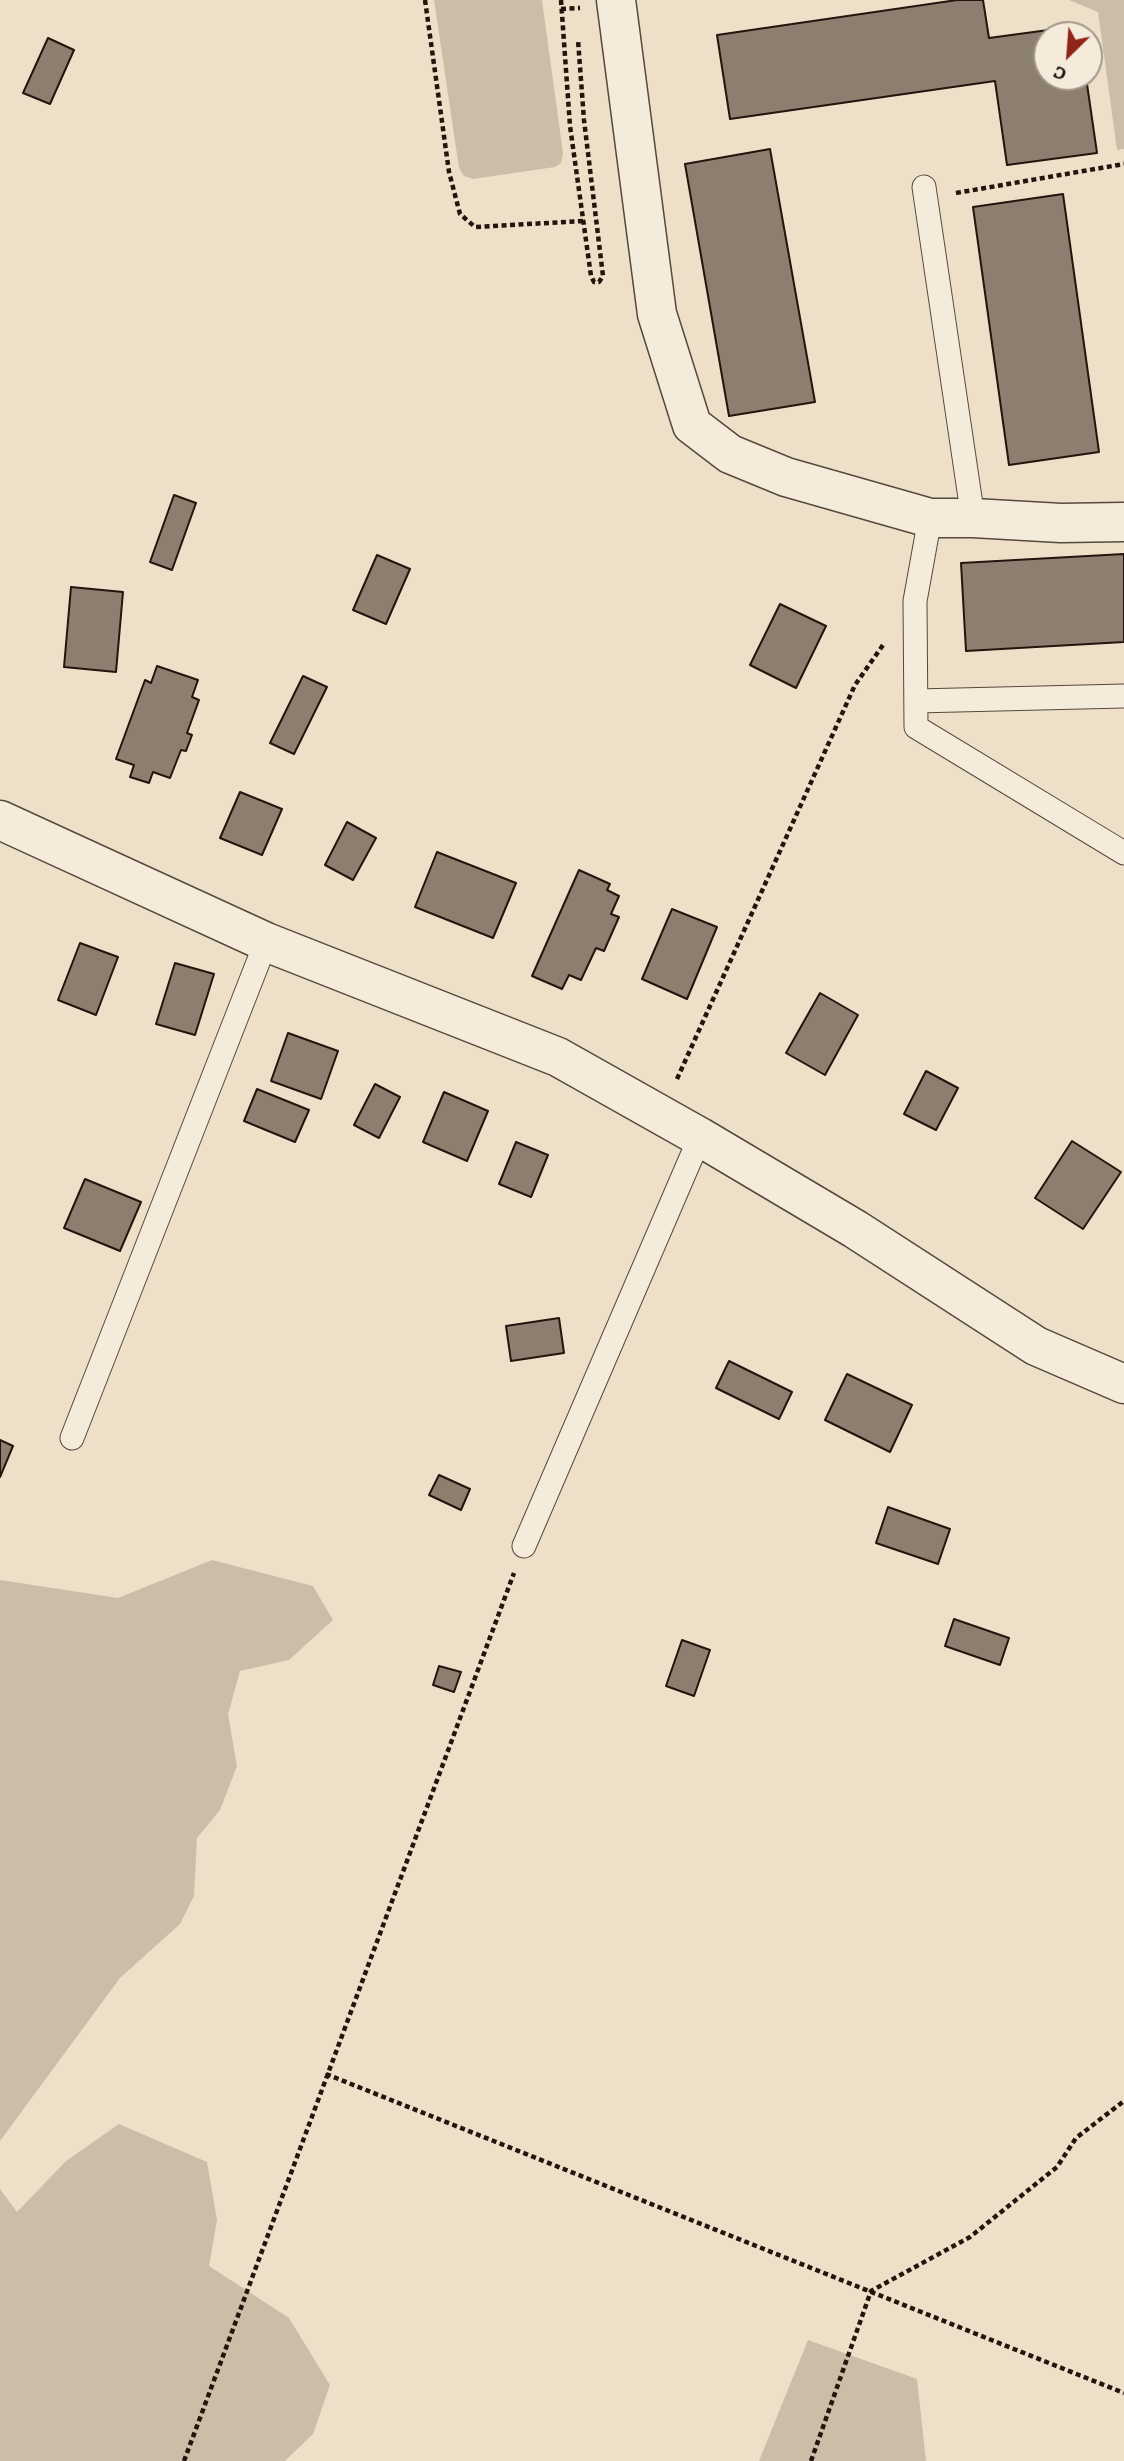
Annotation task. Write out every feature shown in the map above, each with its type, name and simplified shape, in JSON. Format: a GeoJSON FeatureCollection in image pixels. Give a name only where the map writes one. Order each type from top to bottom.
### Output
{"type":"FeatureCollection","features":[{"type":"Feature","properties":{"kind":"street"},"geometry":{"type":"LineString","coordinates":[[616,0],[657,314],[692,425],[730,454],[786,477],[930,518],[1061,523],[1124,522]]}},
{"type":"Feature","properties":{"kind":"street"},"geometry":{"type":"LineString","coordinates":[[0,820],[266,942],[558,1057],[855,1229],[1036,1346],[1124,1384]]}},
{"type":"Feature","properties":{"kind":"lane"},"geometry":{"type":"LineString","coordinates":[[924,192],[973,518]]}},
{"type":"Feature","properties":{"kind":"lane"},"geometry":{"type":"LineString","coordinates":[[930,518],[915,601],[916,727],[1124,852]]}},
{"type":"Feature","properties":{"kind":"lane"},"geometry":{"type":"LineString","coordinates":[[916,701],[1124,696]]}},
{"type":"Feature","properties":{"kind":"lane"},"geometry":{"type":"LineString","coordinates":[[72,1438],[266,942]]}},
{"type":"Feature","properties":{"kind":"lane"},"geometry":{"type":"LineString","coordinates":[[524,1546],[700,1137]]}},
{"type":"Feature","properties":{"kind":"path"},"geometry":{"type":"LineString","coordinates":[[425,0],[449,172],[460,214],[475,227],[583,221]]}},
{"type":"Feature","properties":{"kind":"path"},"geometry":{"type":"LineString","coordinates":[[561,0],[569,126],[591,276],[594,282],[599,282],[603,276],[583,120],[578,29]]}},
{"type":"Feature","properties":{"kind":"path"},"geometry":{"type":"LineString","coordinates":[[924,192],[1124,163]]}},
{"type":"Feature","properties":{"kind":"path"},"geometry":{"type":"LineString","coordinates":[[661,1115],[855,685],[915,601]]}},
{"type":"Feature","properties":{"kind":"path"},"geometry":{"type":"LineString","coordinates":[[184,2461],[524,1546]]}},
{"type":"Feature","properties":{"kind":"path"},"geometry":{"type":"LineString","coordinates":[[326,2074],[1124,2393]]}},
{"type":"Feature","properties":{"kind":"path"},"geometry":{"type":"LineString","coordinates":[[811,2461],[871,2291],[970,2236],[1057,2167],[1076,2138],[1124,2101]]}},
{"type":"Feature","properties":{"kind":"shaded area"},"geometry":{"type":"Polygon","coordinates":[[[434,0],[542,0],[563,153],[561,163],[555,167],[473,179],[464,176],[459,168],[434,0]]]}},
{"type":"Feature","properties":{"kind":"shaded area"},"geometry":{"type":"Polygon","coordinates":[[[1069,0],[1124,0],[1124,149],[1117,150],[1103,48],[1103,21],[1099,21],[1098,12],[1069,0]]]}},
{"type":"Feature","properties":{"kind":"shaded area"},"geometry":{"type":"Polygon","coordinates":[[[212,1560],[313,1586],[333,1620],[289,1660],[240,1671],[228,1714],[237,1766],[220,1810],[197,1838],[194,1896],[180,1924],[120,1978],[0,2141],[0,1580],[118,1598],[212,1560]]]}},
{"type":"Feature","properties":{"kind":"shaded area"},"geometry":{"type":"Polygon","coordinates":[[[119,2124],[207,2162],[217,2220],[209,2266],[289,2318],[330,2385],[313,2434],[285,2461],[0,2461],[0,2189],[17,2212],[66,2161],[119,2124]]]}},
{"type":"Feature","properties":{"kind":"shaded area"},"geometry":{"type":"Polygon","coordinates":[[[808,2340],[917,2379],[926,2461],[759,2461],[808,2340]]]}},
{"type":"Feature","properties":{"kind":"building"},"geometry":{"type":"Polygon","coordinates":[[[957,0],[983,0],[989,38],[1033,32],[1033,91],[1088,91],[1097,153],[1007,165],[995,81],[730,119],[717,35],[957,0]]]}},
{"type":"Feature","properties":{"kind":"building"},"geometry":{"type":"Polygon","coordinates":[[[48,38],[74,50],[50,104],[23,93],[48,38]]]}},
{"type":"Feature","properties":{"kind":"building"},"geometry":{"type":"Polygon","coordinates":[[[770,149],[815,402],[729,416],[685,164],[770,149]]]}},
{"type":"Feature","properties":{"kind":"building"},"geometry":{"type":"Polygon","coordinates":[[[1063,194],[1099,452],[1009,465],[973,207],[1063,194]]]}},
{"type":"Feature","properties":{"kind":"building"},"geometry":{"type":"Polygon","coordinates":[[[174,495],[196,503],[172,570],[150,562],[174,495]]]}},
{"type":"Feature","properties":{"kind":"building"},"geometry":{"type":"Polygon","coordinates":[[[1124,554],[1124,642],[966,651],[961,563],[1124,554]]]}},
{"type":"Feature","properties":{"kind":"building"},"geometry":{"type":"Polygon","coordinates":[[[377,555],[410,569],[386,624],[353,610],[377,555]]]}},
{"type":"Feature","properties":{"kind":"building"},"geometry":{"type":"Polygon","coordinates":[[[71,587],[123,592],[116,672],[64,667],[71,587]]]}},
{"type":"Feature","properties":{"kind":"building"},"geometry":{"type":"Polygon","coordinates":[[[780,604],[826,626],[796,688],[750,665],[780,604]]]}},
{"type":"Feature","properties":{"kind":"building"},"geometry":{"type":"Polygon","coordinates":[[[157,666],[198,680],[192,697],[199,700],[187,733],[192,735],[186,751],[181,750],[170,778],[153,772],[149,783],[130,777],[134,765],[116,759],[145,680],[151,683],[157,666]]]}},
{"type":"Feature","properties":{"kind":"building"},"geometry":{"type":"Polygon","coordinates":[[[303,676],[327,687],[294,754],[270,743],[303,676]]]}},
{"type":"Feature","properties":{"kind":"building"},"geometry":{"type":"Polygon","coordinates":[[[240,792],[282,809],[262,855],[220,838],[240,792]]]}},
{"type":"Feature","properties":{"kind":"building"},"geometry":{"type":"Polygon","coordinates":[[[347,822],[376,838],[353,880],[325,865],[347,822]]]}},
{"type":"Feature","properties":{"kind":"building"},"geometry":{"type":"Polygon","coordinates":[[[437,852],[516,883],[493,938],[415,907],[437,852]]]}},
{"type":"Feature","properties":{"kind":"building"},"geometry":{"type":"Polygon","coordinates":[[[579,870],[610,884],[607,890],[619,896],[611,914],[619,917],[604,951],[596,948],[581,980],[569,975],[562,989],[532,976],[579,870]]]}},
{"type":"Feature","properties":{"kind":"building"},"geometry":{"type":"Polygon","coordinates":[[[672,909],[717,927],[687,999],[642,979],[672,909]]]}},
{"type":"Feature","properties":{"kind":"building"},"geometry":{"type":"Polygon","coordinates":[[[80,943],[118,957],[96,1015],[58,1000],[80,943]]]}},
{"type":"Feature","properties":{"kind":"building"},"geometry":{"type":"Polygon","coordinates":[[[175,963],[214,974],[195,1035],[156,1024],[175,963]]]}},
{"type":"Feature","properties":{"kind":"building"},"geometry":{"type":"Polygon","coordinates":[[[820,993],[858,1015],[825,1075],[786,1053],[820,993]]]}},
{"type":"Feature","properties":{"kind":"building"},"geometry":{"type":"Polygon","coordinates":[[[288,1033],[338,1051],[321,1099],[271,1081],[288,1033]]]}},
{"type":"Feature","properties":{"kind":"building"},"geometry":{"type":"Polygon","coordinates":[[[926,1071],[958,1088],[936,1130],[904,1114],[926,1071]]]}},
{"type":"Feature","properties":{"kind":"building"},"geometry":{"type":"Polygon","coordinates":[[[375,1084],[400,1097],[379,1138],[354,1125],[375,1084]]]}},
{"type":"Feature","properties":{"kind":"building"},"geometry":{"type":"Polygon","coordinates":[[[257,1089],[309,1110],[295,1142],[244,1121],[257,1089]]]}},
{"type":"Feature","properties":{"kind":"building"},"geometry":{"type":"Polygon","coordinates":[[[444,1092],[488,1111],[467,1161],[423,1142],[444,1092]]]}},
{"type":"Feature","properties":{"kind":"building"},"geometry":{"type":"Polygon","coordinates":[[[1072,1141],[1121,1172],[1083,1229],[1035,1198],[1072,1141]]]}},
{"type":"Feature","properties":{"kind":"building"},"geometry":{"type":"Polygon","coordinates":[[[516,1142],[548,1155],[531,1197],[499,1184],[516,1142]]]}},
{"type":"Feature","properties":{"kind":"building"},"geometry":{"type":"Polygon","coordinates":[[[85,1179],[141,1202],[120,1251],[64,1228],[85,1179]]]}},
{"type":"Feature","properties":{"kind":"building"},"geometry":{"type":"Polygon","coordinates":[[[559,1318],[564,1353],[511,1361],[506,1326],[559,1318]]]}},
{"type":"Feature","properties":{"kind":"building"},"geometry":{"type":"Polygon","coordinates":[[[729,1361],[792,1392],[779,1419],[716,1388],[729,1361]]]}},
{"type":"Feature","properties":{"kind":"building"},"geometry":{"type":"Polygon","coordinates":[[[847,1374],[912,1405],[890,1452],[825,1420],[847,1374]]]}},
{"type":"Feature","properties":{"kind":"building"},"geometry":{"type":"Polygon","coordinates":[[[0,1440],[13,1446],[0,1477],[0,1440]]]}},
{"type":"Feature","properties":{"kind":"building"},"geometry":{"type":"Polygon","coordinates":[[[439,1475],[470,1489],[461,1510],[429,1495],[439,1475]]]}},
{"type":"Feature","properties":{"kind":"building"},"geometry":{"type":"Polygon","coordinates":[[[888,1507],[950,1529],[938,1564],[876,1543],[888,1507]]]}},
{"type":"Feature","properties":{"kind":"building"},"geometry":{"type":"Polygon","coordinates":[[[954,1619],[1009,1638],[1000,1665],[945,1646],[954,1619]]]}},
{"type":"Feature","properties":{"kind":"building"},"geometry":{"type":"Polygon","coordinates":[[[682,1640],[710,1650],[694,1696],[666,1686],[682,1640]]]}},
{"type":"Feature","properties":{"kind":"building"},"geometry":{"type":"Polygon","coordinates":[[[439,1666],[461,1672],[454,1692],[433,1685],[439,1666]]]}}]}
